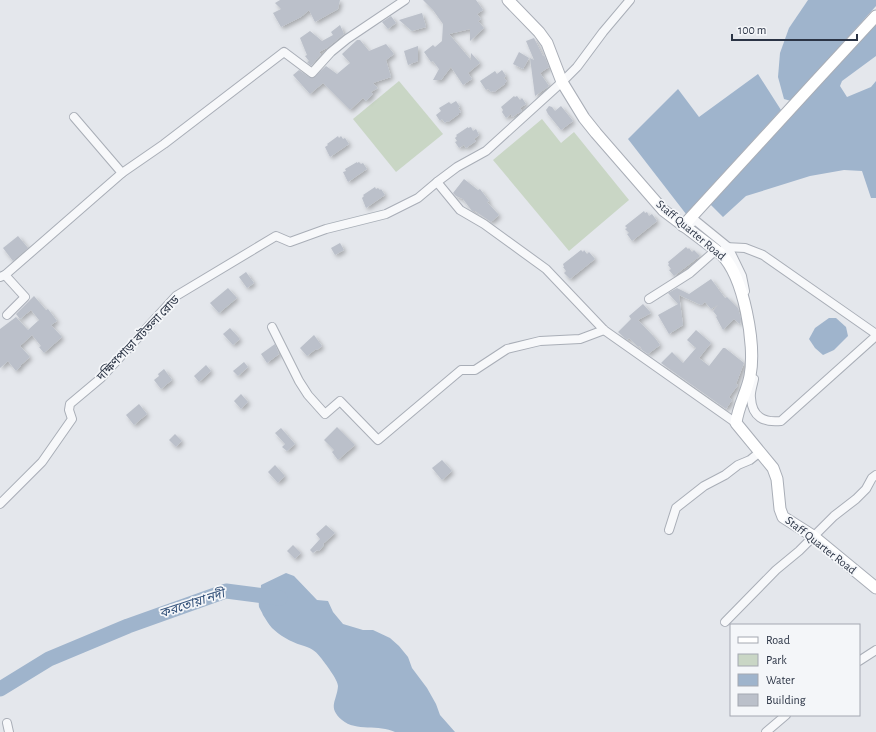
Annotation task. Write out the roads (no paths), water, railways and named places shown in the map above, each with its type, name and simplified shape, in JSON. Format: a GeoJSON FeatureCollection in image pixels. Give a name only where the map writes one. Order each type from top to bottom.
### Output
{"type":"FeatureCollection","features":[{"type":"Feature","properties":{"kind":"street"},"geometry":{"type":"LineString","coordinates":[[7,315],[25,297],[2,276],[122,172],[164,144],[284,52],[312,73],[331,52],[347,39],[405,0]]}},
{"type":"Feature","properties":{"kind":"street","name":"Staff Quarter Road"},"geometry":{"type":"LineString","coordinates":[[508,0],[539,32],[547,43],[562,82],[584,118],[596,133],[663,210],[684,226],[723,248],[741,292],[750,335],[752,359],[747,388],[739,406],[736,423],[773,468],[777,479],[780,509],[784,517],[813,536],[876,588]]}},
{"type":"Feature","properties":{"kind":"street","name":"দক্ষিণপাড়া বটতলা রোড"},"geometry":{"type":"LineString","coordinates":[[0,504],[42,462],[72,419],[69,410],[70,404],[101,378],[176,296],[276,236],[290,242],[326,230],[386,214],[418,198],[457,167],[486,151],[562,82],[577,67],[603,32],[630,0]]}},
{"type":"Feature","properties":{"kind":"street"},"geometry":{"type":"LineString","coordinates":[[684,226],[876,16]]}},
{"type":"Feature","properties":{"kind":"street"},"geometry":{"type":"LineString","coordinates":[[74,118],[122,172]]}},
{"type":"Feature","properties":{"kind":"street"},"geometry":{"type":"LineString","coordinates":[[437,182],[460,210],[484,224],[546,269],[604,330],[736,423]]}},
{"type":"Feature","properties":{"kind":"street"},"geometry":{"type":"LineString","coordinates":[[649,299],[690,273],[723,248],[745,248],[763,255],[876,335],[781,421],[771,422],[761,419],[753,406],[751,397],[757,361],[756,340],[753,325],[742,276],[723,248]]}},
{"type":"Feature","properties":{"kind":"street"},"geometry":{"type":"LineString","coordinates":[[272,327],[302,386],[321,410],[325,414],[340,400],[378,440],[461,370],[475,370],[507,348],[540,341],[580,339],[604,330]]}},
{"type":"Feature","properties":{"kind":"street"},"geometry":{"type":"LineString","coordinates":[[670,530],[676,508],[704,486],[725,476],[738,465],[750,460],[760,452]]}},
{"type":"Feature","properties":{"kind":"street"},"geometry":{"type":"LineString","coordinates":[[725,622],[776,570],[799,551],[841,510],[856,499],[866,489],[872,478],[876,475]]}},
{"type":"Feature","properties":{"kind":"street"},"geometry":{"type":"LineString","coordinates":[[860,660],[876,650]]}},
{"type":"Feature","properties":{"kind":"street"},"geometry":{"type":"LineString","coordinates":[[766,732],[785,716]]}},
{"type":"Feature","properties":{"kind":"street"},"geometry":{"type":"LineString","coordinates":[[6,723],[9,732]]}},
{"type":"Feature","properties":{"kind":"water"},"geometry":{"type":"Polygon","coordinates":[[[808,0],[876,0],[876,6],[791,101],[784,99],[778,77],[780,53],[789,28],[808,0]]]}},
{"type":"Feature","properties":{"kind":"water"},"geometry":{"type":"Polygon","coordinates":[[[876,22],[876,56],[842,81],[840,86],[847,97],[871,87],[876,81],[876,198],[871,198],[862,171],[844,170],[810,176],[746,196],[723,217],[710,204],[876,22]]]}},
{"type":"Feature","properties":{"kind":"water"},"geometry":{"type":"Polygon","coordinates":[[[758,74],[781,110],[686,214],[628,139],[678,89],[699,117],[758,74]]]}},
{"type":"Feature","properties":{"kind":"water"},"geometry":{"type":"Polygon","coordinates":[[[829,318],[836,318],[846,327],[848,336],[834,350],[823,355],[815,348],[809,339],[815,328],[829,318]]]}},
{"type":"Feature","properties":{"kind":"water"},"geometry":{"type":"Polygon","coordinates":[[[286,573],[294,576],[317,600],[328,601],[333,612],[343,624],[363,630],[373,630],[390,638],[399,646],[408,657],[412,668],[427,688],[440,715],[455,732],[395,732],[382,728],[354,726],[342,720],[337,715],[334,707],[338,686],[334,676],[312,649],[297,644],[275,631],[268,623],[259,607],[261,585],[286,573]]]}},
{"type":"Feature","properties":{"kind":"waterway","name":"করতোয়া নদী"},"geometry":{"type":"LineString","coordinates":[[0,689],[49,659],[128,626],[226,591],[280,598]]}}]}
